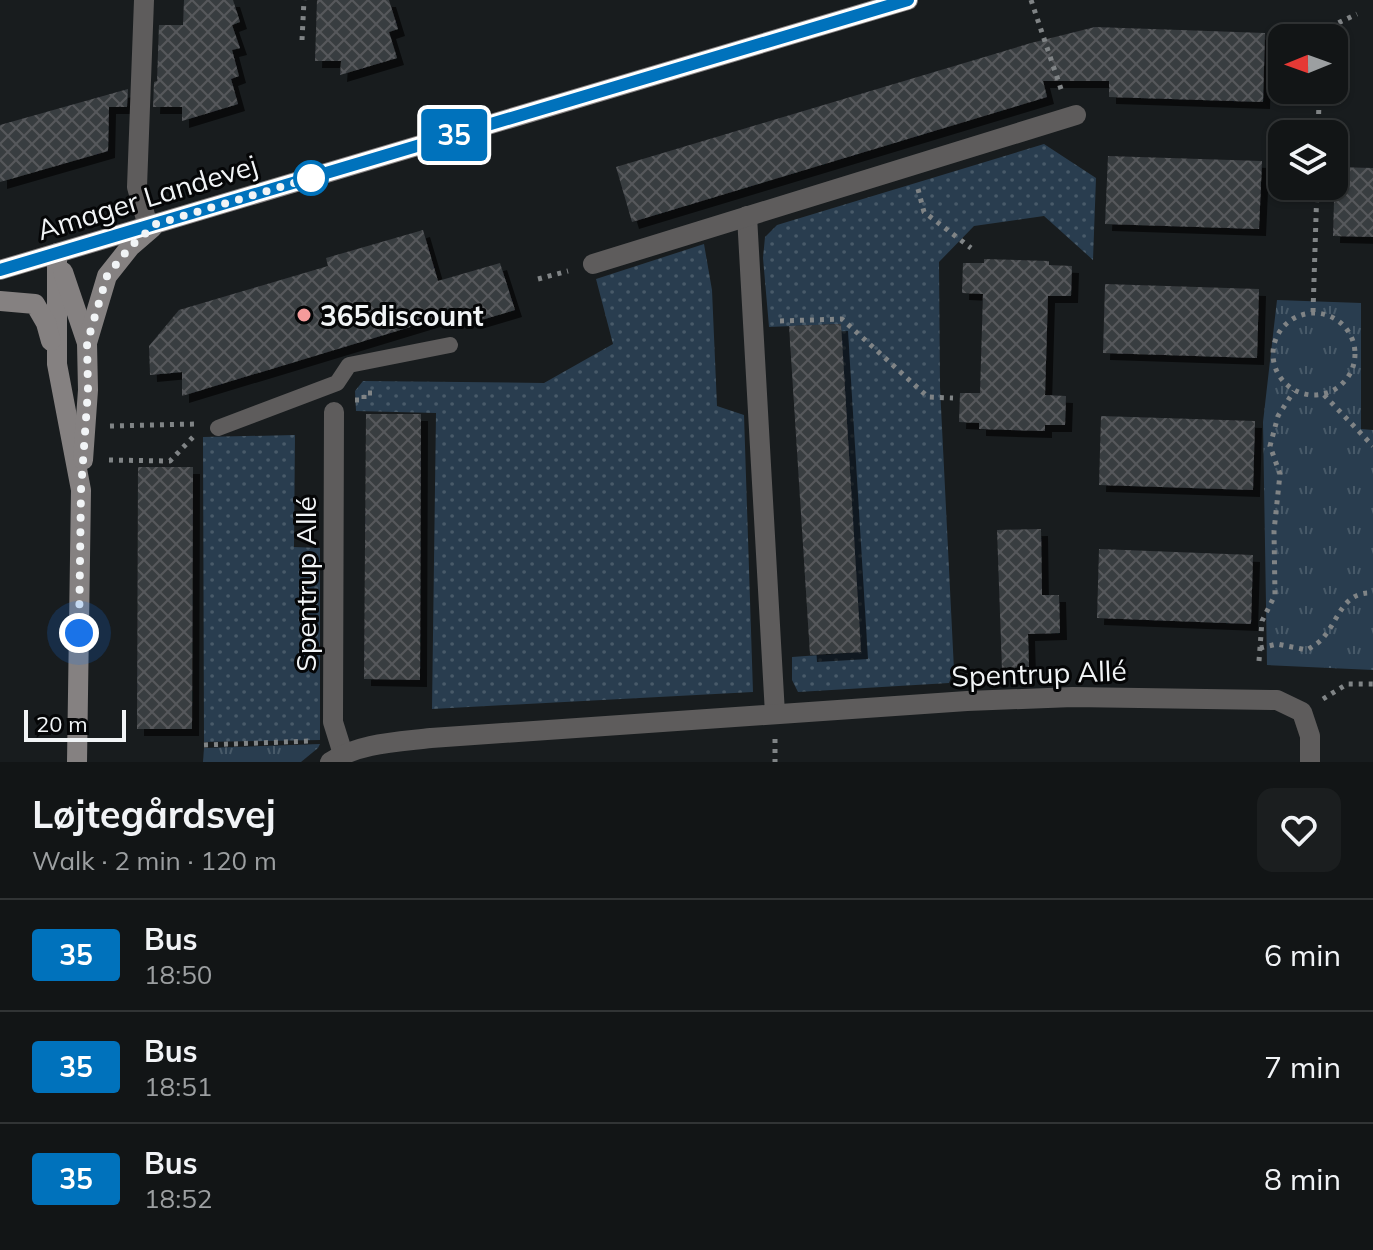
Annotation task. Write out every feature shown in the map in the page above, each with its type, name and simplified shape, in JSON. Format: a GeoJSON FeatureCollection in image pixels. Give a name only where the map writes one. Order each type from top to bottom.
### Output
{"type":"FeatureCollection","features":[{"type":"Feature","properties":{"kind":"street"},"geometry":{"type":"LineString","coordinates":[[87,343],[107,276],[152,225],[137,187],[144,0]]}},
{"type":"Feature","properties":{"kind":"street","name":"Amager Landevej"},"geometry":{"type":"LineString","coordinates":[[0,270],[908,0]]}},
{"type":"Feature","properties":{"kind":"street"},"geometry":{"type":"LineString","coordinates":[[593,264],[1073,115]]}},
{"type":"Feature","properties":{"kind":"street"},"geometry":{"type":"LineString","coordinates":[[747,216],[775,714]]}},
{"type":"Feature","properties":{"kind":"street"},"geometry":{"type":"LineString","coordinates":[[57,253],[87,343],[88,390],[81,490],[82,760]]}},
{"type":"Feature","properties":{"kind":"street"},"geometry":{"type":"LineString","coordinates":[[57,253],[57,364]]}},
{"type":"Feature","properties":{"kind":"street"},"geometry":{"type":"LineString","coordinates":[[0,301],[35,304],[46,323],[81,490]]}},
{"type":"Feature","properties":{"kind":"street","name":"Spentrup Allé"},"geometry":{"type":"LineString","coordinates":[[334,412],[333,722],[338,752],[431,738],[967,701],[1073,697],[1277,700],[1302,712]]}},
{"type":"Feature","properties":{"kind":"street"},"geometry":{"type":"LineString","coordinates":[[1302,712],[1310,736],[1310,762]]}},
{"type":"Feature","properties":{"kind":"lane"},"geometry":{"type":"LineString","coordinates":[[224,425],[337,383],[349,365],[450,345]]}},
{"type":"Feature","properties":{"kind":"path"},"geometry":{"type":"LineString","coordinates":[[302,40],[304,0]]}},
{"type":"Feature","properties":{"kind":"path"},"geometry":{"type":"LineString","coordinates":[[1031,0],[1073,115]]}},
{"type":"Feature","properties":{"kind":"path"},"geometry":{"type":"LineString","coordinates":[[1336,24],[1357,14]]}},
{"type":"Feature","properties":{"kind":"path"},"geometry":{"type":"LineString","coordinates":[[912,165],[924,212],[971,248]]}},
{"type":"Feature","properties":{"kind":"path"},"geometry":{"type":"LineString","coordinates":[[1313,312],[1317,200]]}},
{"type":"Feature","properties":{"kind":"path"},"geometry":{"type":"LineString","coordinates":[[1313,312],[1328,315],[1341,323],[1351,335],[1355,349],[1354,364],[1348,378],[1337,389],[1324,395],[1294,391],[1281,379],[1273,363],[1274,345],[1282,328],[1296,317],[1313,312]]}},
{"type":"Feature","properties":{"kind":"path"},"geometry":{"type":"LineString","coordinates":[[753,322],[842,319],[928,397],[953,398]]}},
{"type":"Feature","properties":{"kind":"path"},"geometry":{"type":"LineString","coordinates":[[1259,661],[1262,621],[1275,595],[1274,531],[1280,474],[1270,446],[1278,416],[1294,391]]}},
{"type":"Feature","properties":{"kind":"path"},"geometry":{"type":"LineString","coordinates":[[1324,395],[1373,446]]}},
{"type":"Feature","properties":{"kind":"path"},"geometry":{"type":"LineString","coordinates":[[86,426],[224,425]]}},
{"type":"Feature","properties":{"kind":"path"},"geometry":{"type":"LineString","coordinates":[[83,459],[170,461],[200,429],[224,425]]}},
{"type":"Feature","properties":{"kind":"path"},"geometry":{"type":"LineString","coordinates":[[1260,648],[1277,644],[1307,650],[1322,641],[1352,597],[1362,592],[1373,593]]}},
{"type":"Feature","properties":{"kind":"path"},"geometry":{"type":"LineString","coordinates":[[1302,712],[1347,684],[1373,684]]}},
{"type":"Feature","properties":{"kind":"path"},"geometry":{"type":"LineString","coordinates":[[204,745],[338,752]]}},
{"type":"Feature","properties":{"kind":"green space"},"geometry":{"type":"Polygon","coordinates":[[[1044,144],[1096,178],[1093,260],[1044,216],[974,226],[939,262],[940,387],[954,670],[949,683],[798,692],[792,680],[792,657],[861,652],[841,324],[769,327],[763,258],[765,237],[777,225],[1044,144]]]}},
{"type":"Feature","properties":{"kind":"green space"},"geometry":{"type":"Polygon","coordinates":[[[704,244],[712,290],[717,406],[744,415],[753,692],[432,709],[436,413],[356,411],[355,391],[363,381],[544,383],[613,344],[596,279],[704,244]]]}},
{"type":"Feature","properties":{"kind":"green space"},"geometry":{"type":"Polygon","coordinates":[[[1277,300],[1361,303],[1361,429],[1373,430],[1373,670],[1267,665],[1263,422],[1277,300]]]}},
{"type":"Feature","properties":{"kind":"green space"},"geometry":{"type":"Polygon","coordinates":[[[295,435],[294,547],[320,548],[320,740],[204,742],[203,437],[295,435]]]}},
{"type":"Feature","properties":{"kind":"green space"},"geometry":{"type":"Polygon","coordinates":[[[320,744],[301,762],[203,762],[204,748],[320,744]]]}},
{"type":"Feature","properties":{"kind":"building"},"geometry":{"type":"Polygon","coordinates":[[[184,0],[233,0],[240,22],[232,25],[240,48],[232,50],[239,76],[231,79],[238,104],[182,121],[182,107],[153,107],[159,25],[183,25],[184,0]]]}},
{"type":"Feature","properties":{"kind":"building"},"geometry":{"type":"Polygon","coordinates":[[[317,0],[389,0],[398,29],[389,32],[397,58],[340,75],[341,61],[315,61],[317,0]]]}},
{"type":"Feature","properties":{"kind":"building"},"geometry":{"type":"Polygon","coordinates":[[[1095,27],[1265,33],[1263,102],[1109,97],[1109,81],[1043,81],[1047,97],[632,222],[616,167],[1031,43],[1095,27]]]}},
{"type":"Feature","properties":{"kind":"building"},"geometry":{"type":"Polygon","coordinates":[[[128,89],[127,107],[109,107],[108,151],[0,182],[0,125],[128,89]]]}},
{"type":"Feature","properties":{"kind":"building"},"geometry":{"type":"Polygon","coordinates":[[[1108,156],[1262,161],[1259,229],[1105,224],[1108,156]]]}},
{"type":"Feature","properties":{"kind":"building"},"geometry":{"type":"Polygon","coordinates":[[[1348,167],[1373,168],[1373,237],[1333,236],[1334,200],[1348,200],[1348,167]]]}},
{"type":"Feature","properties":{"kind":"building","name":"365discount"},"geometry":{"type":"Polygon","coordinates":[[[423,230],[438,281],[500,263],[515,310],[478,321],[473,308],[182,396],[182,372],[150,375],[149,346],[179,310],[328,266],[326,258],[423,230]]]}},
{"type":"Feature","properties":{"kind":"building"},"geometry":{"type":"Polygon","coordinates":[[[984,259],[1049,261],[1049,265],[1072,266],[1071,296],[1048,296],[1045,395],[1066,396],[1065,425],[1045,425],[1045,431],[979,429],[979,423],[959,422],[960,393],[980,393],[983,294],[962,293],[963,263],[984,263],[984,259]]]}},
{"type":"Feature","properties":{"kind":"building"},"geometry":{"type":"Polygon","coordinates":[[[1105,284],[1259,289],[1257,358],[1103,353],[1105,284]]]}},
{"type":"Feature","properties":{"kind":"building"},"geometry":{"type":"Polygon","coordinates":[[[841,324],[861,652],[810,655],[789,326],[841,324]]]}},
{"type":"Feature","properties":{"kind":"building"},"geometry":{"type":"Polygon","coordinates":[[[366,414],[421,414],[420,680],[364,679],[366,414]]]}},
{"type":"Feature","properties":{"kind":"building"},"geometry":{"type":"Polygon","coordinates":[[[1101,416],[1255,421],[1253,490],[1099,485],[1101,416]]]}},
{"type":"Feature","properties":{"kind":"building"},"geometry":{"type":"Polygon","coordinates":[[[138,467],[193,467],[192,729],[137,729],[138,467]]]}},
{"type":"Feature","properties":{"kind":"building"},"geometry":{"type":"Polygon","coordinates":[[[1041,529],[1042,595],[1059,595],[1060,633],[1028,634],[1029,669],[1002,670],[997,530],[1041,529]]]}},
{"type":"Feature","properties":{"kind":"building"},"geometry":{"type":"Polygon","coordinates":[[[1099,549],[1253,555],[1251,624],[1097,618],[1099,549]]]}},
{"type":"Feature","properties":{"kind":"bus line","name":"35"},"geometry":{"type":"LineString","coordinates":[[0,270],[908,0]]}},
{"type":"Feature","properties":{"kind":"place","name":"365discount"},"geometry":{"type":"Point","coordinates":[304,315]}},
{"type":"Feature","properties":{"kind":"route"},"geometry":{"type":"LineString","coordinates":[[79,633],[87,343],[107,276],[130,247],[156,224],[311,178]]}}]}
